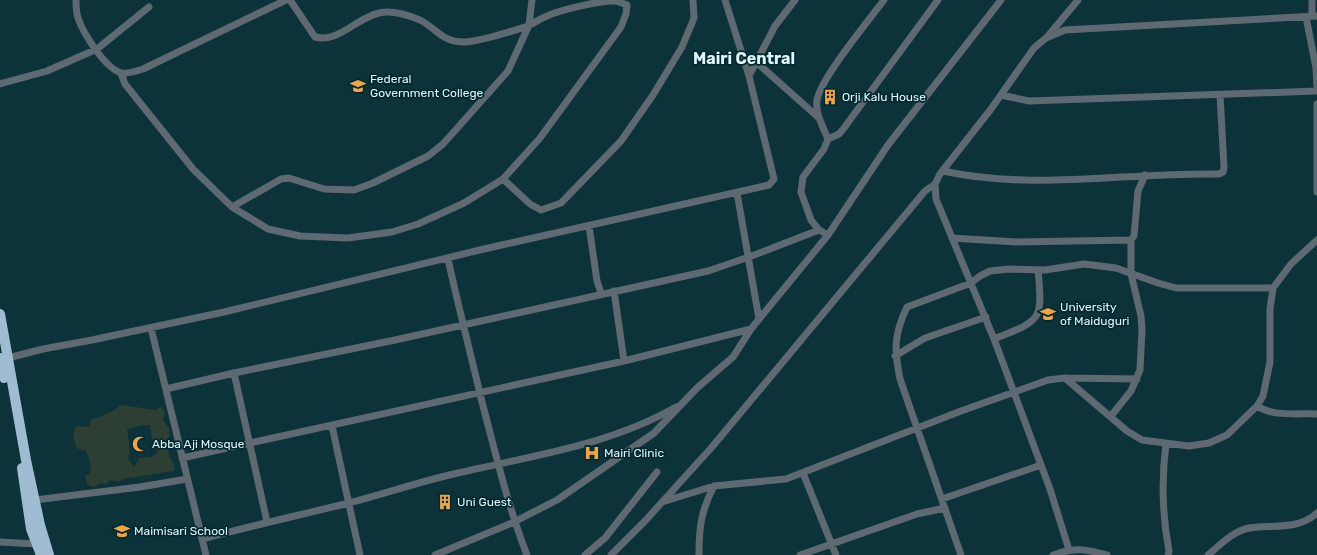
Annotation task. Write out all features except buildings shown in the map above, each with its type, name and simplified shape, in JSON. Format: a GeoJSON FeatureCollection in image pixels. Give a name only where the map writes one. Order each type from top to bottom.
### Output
{"type":"FeatureCollection","features":[{"type":"Feature","properties":{"kind":"highway"},"geometry":{"type":"LineString","coordinates":[[0,314],[4,358],[28,484],[31,529],[41,555]]}},
{"type":"Feature","properties":{"kind":"highway"},"geometry":{"type":"LineString","coordinates":[[28,484],[35,500],[49,555]]}},
{"type":"Feature","properties":{"kind":"street"},"geometry":{"type":"LineString","coordinates":[[76,0],[76,11],[83,32],[97,49],[105,62],[121,73],[130,73],[143,69],[286,0]]}},
{"type":"Feature","properties":{"kind":"street"},"geometry":{"type":"LineString","coordinates":[[121,73],[125,84],[188,163],[232,207],[268,229],[300,236],[348,238],[392,232],[418,224],[464,203],[503,179],[540,138],[621,27],[626,14],[627,5],[618,1],[602,2],[566,10],[548,16],[529,25],[465,42],[450,40],[442,37],[421,20],[405,15],[381,13],[372,15],[335,36],[325,39],[315,37],[290,0]]}},
{"type":"Feature","properties":{"kind":"street"},"geometry":{"type":"LineString","coordinates":[[232,207],[281,179],[289,178],[324,189],[354,190],[380,180],[428,156],[448,139],[508,71],[529,25],[532,0]]}},
{"type":"Feature","properties":{"kind":"street"},"geometry":{"type":"LineString","coordinates":[[503,179],[530,204],[541,210],[561,204],[620,142],[653,95],[682,47],[694,18],[693,0]]}},
{"type":"Feature","properties":{"kind":"street"},"geometry":{"type":"LineString","coordinates":[[4,358],[150,328],[769,185],[774,179],[749,76],[725,0]]}},
{"type":"Feature","properties":{"kind":"street"},"geometry":{"type":"LineString","coordinates":[[749,76],[755,61],[775,26],[795,0]]}},
{"type":"Feature","properties":{"kind":"street"},"geometry":{"type":"LineString","coordinates":[[828,139],[819,118],[817,101],[823,84],[884,0]]}},
{"type":"Feature","properties":{"kind":"street"},"geometry":{"type":"LineString","coordinates":[[828,235],[819,230],[811,220],[801,192],[803,177],[824,149],[828,139],[839,134],[844,128],[938,0]]}},
{"type":"Feature","properties":{"kind":"street"},"geometry":{"type":"LineString","coordinates":[[435,555],[514,522],[557,500],[654,434],[684,402],[733,357],[751,328],[828,235],[888,145],[1001,0]]}},
{"type":"Feature","properties":{"kind":"street"},"geometry":{"type":"LineString","coordinates":[[611,555],[712,447],[925,191],[935,184],[1034,48],[1046,38],[1078,0]]}},
{"type":"Feature","properties":{"kind":"street"},"geometry":{"type":"LineString","coordinates":[[1312,0],[1317,87]]}},
{"type":"Feature","properties":{"kind":"street"},"geometry":{"type":"LineString","coordinates":[[0,84],[47,71],[97,49],[149,7]]}},
{"type":"Feature","properties":{"kind":"street"},"geometry":{"type":"LineString","coordinates":[[1046,38],[1071,29],[1312,16]]}},
{"type":"Feature","properties":{"kind":"street"},"geometry":{"type":"LineString","coordinates":[[755,61],[819,118]]}},
{"type":"Feature","properties":{"kind":"street"},"geometry":{"type":"LineString","coordinates":[[1001,95],[1029,101],[1317,91]]}},
{"type":"Feature","properties":{"kind":"street"},"geometry":{"type":"LineString","coordinates":[[943,171],[991,179],[1053,181],[1223,172],[1220,95]]}},
{"type":"Feature","properties":{"kind":"street"},"geometry":{"type":"LineString","coordinates":[[1317,104],[1317,192]]}},
{"type":"Feature","properties":{"kind":"street"},"geometry":{"type":"LineString","coordinates":[[1111,416],[1131,391],[1140,370],[1142,330],[1141,316],[1131,274],[1131,240],[1134,236],[1138,191],[1145,176]]}},
{"type":"Feature","properties":{"kind":"street"},"geometry":{"type":"LineString","coordinates":[[935,184],[936,199],[986,317],[1050,489],[1069,550]]}},
{"type":"Feature","properties":{"kind":"street"},"geometry":{"type":"LineString","coordinates":[[737,193],[741,223],[749,257],[759,319]]}},
{"type":"Feature","properties":{"kind":"street"},"geometry":{"type":"LineString","coordinates":[[589,226],[597,282],[601,293]]}},
{"type":"Feature","properties":{"kind":"street"},"geometry":{"type":"LineString","coordinates":[[166,390],[234,373],[708,271],[819,230]]}},
{"type":"Feature","properties":{"kind":"street"},"geometry":{"type":"LineString","coordinates":[[952,238],[1016,242],[1131,240]]}},
{"type":"Feature","properties":{"kind":"street"},"geometry":{"type":"LineString","coordinates":[[1065,378],[1127,431],[1142,440],[1189,446],[1209,443],[1227,435],[1257,406],[1263,396],[1267,383],[1270,362],[1270,309],[1273,288],[1291,264],[1317,240]]}},
{"type":"Feature","properties":{"kind":"street"},"geometry":{"type":"LineString","coordinates":[[448,259],[462,325],[498,464],[514,522],[527,555]]}},
{"type":"Feature","properties":{"kind":"street"},"geometry":{"type":"LineString","coordinates":[[961,555],[900,379],[895,356],[897,334],[900,321],[907,307],[971,283],[990,271],[1009,269],[1038,270],[1084,264],[1116,268],[1176,288],[1273,288]]}},
{"type":"Feature","properties":{"kind":"street"},"geometry":{"type":"LineString","coordinates":[[994,339],[1027,326],[1036,316],[1039,311],[1040,295],[1038,270]]}},
{"type":"Feature","properties":{"kind":"street"},"geometry":{"type":"LineString","coordinates":[[614,291],[624,361]]}},
{"type":"Feature","properties":{"kind":"street"},"geometry":{"type":"LineString","coordinates":[[895,356],[925,338],[986,317]]}},
{"type":"Feature","properties":{"kind":"street"},"geometry":{"type":"LineString","coordinates":[[150,328],[206,555]]}},
{"type":"Feature","properties":{"kind":"street"},"geometry":{"type":"LineString","coordinates":[[182,458],[248,442],[332,426],[624,361],[751,328]]}},
{"type":"Feature","properties":{"kind":"street"},"geometry":{"type":"LineString","coordinates":[[234,373],[248,442],[267,522]]}},
{"type":"Feature","properties":{"kind":"street"},"geometry":{"type":"LineString","coordinates":[[662,502],[714,486],[761,480],[778,480],[803,473],[916,428],[1048,380],[1065,378],[1136,379]]}},
{"type":"Feature","properties":{"kind":"street"},"geometry":{"type":"LineString","coordinates":[[202,539],[350,503],[411,484],[588,444],[655,419],[684,402]]}},
{"type":"Feature","properties":{"kind":"street"},"geometry":{"type":"LineString","coordinates":[[1257,406],[1265,411],[1273,413],[1317,414]]}},
{"type":"Feature","properties":{"kind":"street"},"geometry":{"type":"LineString","coordinates":[[332,426],[350,503],[360,555]]}},
{"type":"Feature","properties":{"kind":"street"},"geometry":{"type":"LineString","coordinates":[[1166,444],[1163,465],[1162,505],[1169,551],[1168,555]]}},
{"type":"Feature","properties":{"kind":"street"},"geometry":{"type":"LineString","coordinates":[[942,499],[1041,465]]}},
{"type":"Feature","properties":{"kind":"street"},"geometry":{"type":"LineString","coordinates":[[585,555],[605,538],[657,472]]}},
{"type":"Feature","properties":{"kind":"street"},"geometry":{"type":"LineString","coordinates":[[803,473],[836,555]]}},
{"type":"Feature","properties":{"kind":"street"},"geometry":{"type":"LineString","coordinates":[[35,500],[140,487],[187,479]]}},
{"type":"Feature","properties":{"kind":"street"},"geometry":{"type":"LineString","coordinates":[[699,555],[699,531],[702,515],[714,486]]}},
{"type":"Feature","properties":{"kind":"street"},"geometry":{"type":"LineString","coordinates":[[800,555],[917,514],[945,508]]}},
{"type":"Feature","properties":{"kind":"street"},"geometry":{"type":"LineString","coordinates":[[1208,555],[1233,535],[1248,528],[1294,525],[1311,518],[1317,513]]}},
{"type":"Feature","properties":{"kind":"street"},"geometry":{"type":"LineString","coordinates":[[0,542],[37,544]]}},
{"type":"Feature","properties":{"kind":"street"},"geometry":{"type":"LineString","coordinates":[[1054,555],[1069,550],[1087,549],[1107,555]]}},
{"type":"Feature","properties":{"kind":"green space"},"geometry":{"type":"Polygon","coordinates":[[[121,405],[156,410],[161,407],[165,412],[163,420],[169,428],[169,456],[174,464],[174,471],[123,479],[118,482],[110,480],[106,484],[101,483],[93,487],[87,484],[85,476],[90,473],[91,464],[86,451],[76,448],[73,434],[76,426],[89,427],[91,420],[111,412],[121,405]],[[142,425],[127,429],[129,447],[128,459],[134,467],[140,458],[151,457],[158,452],[152,439],[150,425],[142,425]]]}},
{"type":"Feature","properties":{"kind":"place","name":"Federal Government College"},"geometry":{"type":"Point","coordinates":[358,86]}},
{"type":"Feature","properties":{"kind":"place","name":"Orji Kalu House"},"geometry":{"type":"Point","coordinates":[830,97]}},
{"type":"Feature","properties":{"kind":"place","name":"University of Maiduguri"},"geometry":{"type":"Point","coordinates":[1048,314]}},
{"type":"Feature","properties":{"kind":"place","name":"Abba Aji Mosque"},"geometry":{"type":"Point","coordinates":[140,444]}},
{"type":"Feature","properties":{"kind":"place","name":"Mairi Clinic"},"geometry":{"type":"Point","coordinates":[592,453]}},
{"type":"Feature","properties":{"kind":"place","name":"Uni Guest"},"geometry":{"type":"Point","coordinates":[445,502]}},
{"type":"Feature","properties":{"kind":"place","name":"Maimisari School"},"geometry":{"type":"Point","coordinates":[122,531]}},
{"type":"Feature","properties":{"kind":"district","name":"Mairi Central"},"geometry":{"type":"Point","coordinates":[744,58]}}]}
